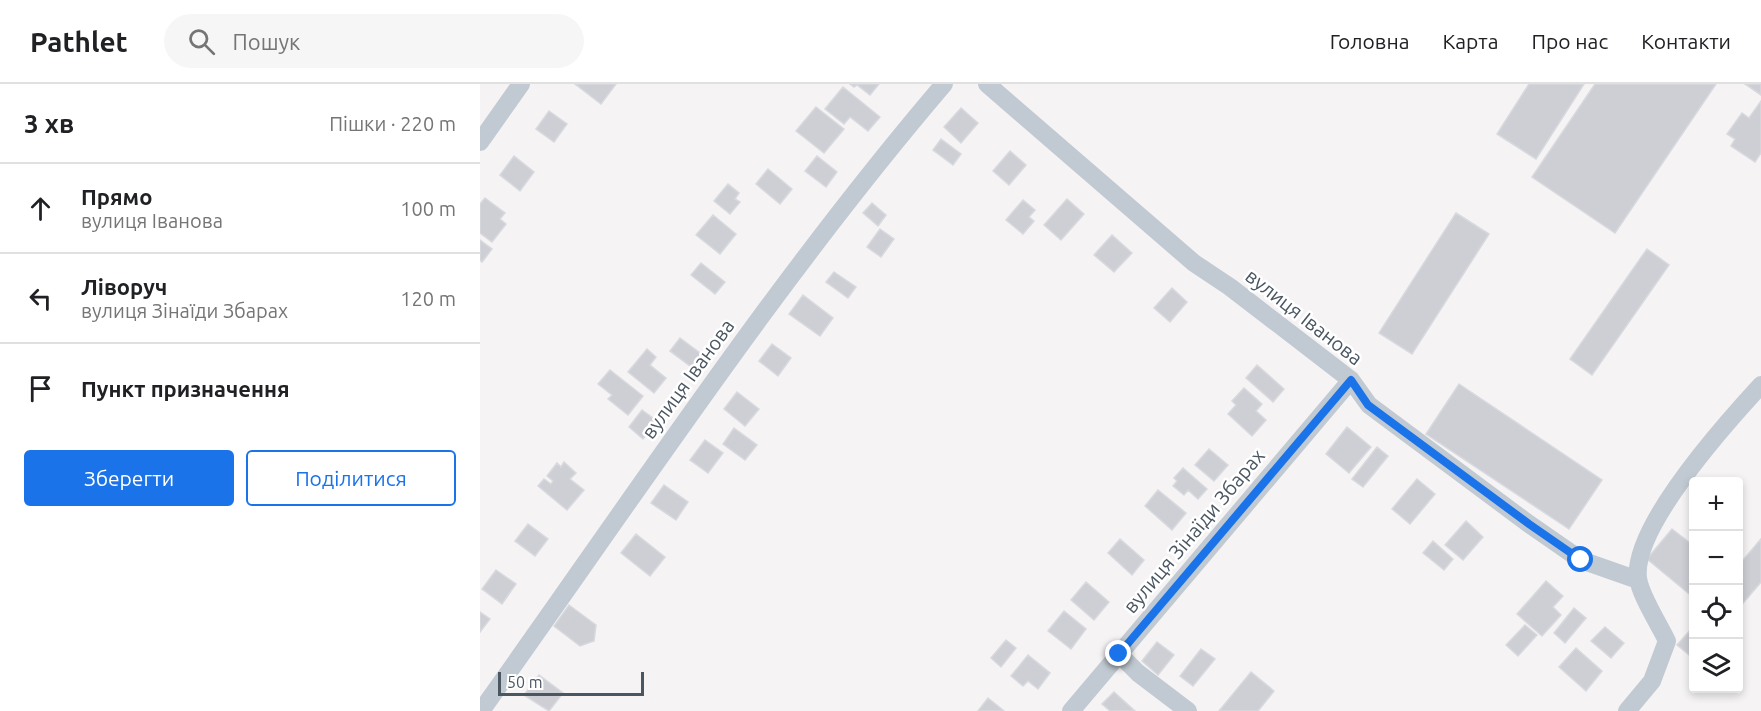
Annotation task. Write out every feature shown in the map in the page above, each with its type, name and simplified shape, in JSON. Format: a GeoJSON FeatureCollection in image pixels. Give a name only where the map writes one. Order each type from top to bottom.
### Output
{"type":"FeatureCollection","features":[{"type":"Feature","properties":{"kind":"street"},"geometry":{"type":"LineString","coordinates":[[480,142],[521,84]]}},
{"type":"Feature","properties":{"kind":"street","name":"вулиця Іванова"},"geometry":{"type":"LineString","coordinates":[[481,711],[646,474],[790,278],[892,145],[944,84]]}},
{"type":"Feature","properties":{"kind":"street","name":"вулиця Іванова"},"geometry":{"type":"LineString","coordinates":[[987,84],[1194,263],[1230,287],[1351,380],[1368,405],[1581,560],[1638,580]]}},
{"type":"Feature","properties":{"kind":"street","name":"вулиця Зінаїди Збарах"},"geometry":{"type":"LineString","coordinates":[[1071,711],[1351,380]]}},
{"type":"Feature","properties":{"kind":"street"},"geometry":{"type":"LineString","coordinates":[[1627,711],[1652,681],[1667,641],[1638,580],[1639,553],[1654,519],[1731,417],[1761,385]]}},
{"type":"Feature","properties":{"kind":"street"},"geometry":{"type":"LineString","coordinates":[[1119,654],[1138,673],[1188,711]]}},
{"type":"Feature","properties":{"kind":"building"},"geometry":{"type":"Polygon","coordinates":[[[575,84],[616,84],[601,104],[575,84]]]}},
{"type":"Feature","properties":{"kind":"building"},"geometry":{"type":"Polygon","coordinates":[[[850,84],[879,84],[870,95],[857,85],[854,87],[850,84]]]}},
{"type":"Feature","properties":{"kind":"building"},"geometry":{"type":"Polygon","coordinates":[[[1529,84],[1584,84],[1536,159],[1497,134],[1529,84]]]}},
{"type":"Feature","properties":{"kind":"building"},"geometry":{"type":"Polygon","coordinates":[[[1595,84],[1716,84],[1615,233],[1532,177],[1595,84]]]}},
{"type":"Feature","properties":{"kind":"building"},"geometry":{"type":"Polygon","coordinates":[[[1745,84],[1761,84],[1761,95],[1745,84]]]}},
{"type":"Feature","properties":{"kind":"building"},"geometry":{"type":"Polygon","coordinates":[[[843,87],[880,117],[868,131],[850,117],[844,124],[825,109],[843,87]]]}},
{"type":"Feature","properties":{"kind":"building"},"geometry":{"type":"Polygon","coordinates":[[[1761,101],[1761,153],[1755,162],[1731,146],[1735,139],[1727,134],[1742,113],[1749,118],[1761,101]]]}},
{"type":"Feature","properties":{"kind":"building"},"geometry":{"type":"Polygon","coordinates":[[[816,107],[844,129],[824,153],[796,131],[816,107]]]}},
{"type":"Feature","properties":{"kind":"building"},"geometry":{"type":"Polygon","coordinates":[[[961,108],[978,123],[961,143],[944,127],[961,108]]]}},
{"type":"Feature","properties":{"kind":"building"},"geometry":{"type":"Polygon","coordinates":[[[549,111],[567,124],[554,142],[536,129],[549,111]]]}},
{"type":"Feature","properties":{"kind":"building"},"geometry":{"type":"Polygon","coordinates":[[[941,139],[961,154],[953,165],[933,150],[941,139]]]}},
{"type":"Feature","properties":{"kind":"building"},"geometry":{"type":"Polygon","coordinates":[[[1010,151],[1026,165],[1009,185],[993,171],[1010,151]]]}},
{"type":"Feature","properties":{"kind":"building"},"geometry":{"type":"Polygon","coordinates":[[[514,156],[534,172],[520,191],[500,175],[514,156]]]}},
{"type":"Feature","properties":{"kind":"building"},"geometry":{"type":"Polygon","coordinates":[[[817,156],[837,172],[826,187],[805,171],[817,156]]]}},
{"type":"Feature","properties":{"kind":"building"},"geometry":{"type":"Polygon","coordinates":[[[768,169],[792,189],[780,204],[756,184],[768,169]]]}},
{"type":"Feature","properties":{"kind":"building"},"geometry":{"type":"Polygon","coordinates":[[[728,184],[739,193],[735,199],[740,202],[730,214],[714,201],[728,184]]]}},
{"type":"Feature","properties":{"kind":"building"},"geometry":{"type":"Polygon","coordinates":[[[485,198],[505,213],[500,219],[506,224],[492,242],[480,233],[480,204],[485,198]]]}},
{"type":"Feature","properties":{"kind":"building"},"geometry":{"type":"Polygon","coordinates":[[[1067,199],[1084,214],[1061,240],[1044,225],[1067,199]]]}},
{"type":"Feature","properties":{"kind":"building"},"geometry":{"type":"Polygon","coordinates":[[[1023,200],[1035,210],[1029,217],[1034,221],[1023,234],[1006,220],[1023,200]]]}},
{"type":"Feature","properties":{"kind":"building"},"geometry":{"type":"Polygon","coordinates":[[[872,203],[886,215],[878,226],[863,213],[872,203]]]}},
{"type":"Feature","properties":{"kind":"building"},"geometry":{"type":"Polygon","coordinates":[[[1456,213],[1489,234],[1412,354],[1379,333],[1456,213]]]}},
{"type":"Feature","properties":{"kind":"building"},"geometry":{"type":"Polygon","coordinates":[[[713,215],[736,234],[720,254],[696,235],[713,215]]]}},
{"type":"Feature","properties":{"kind":"building"},"geometry":{"type":"Polygon","coordinates":[[[880,229],[894,239],[881,257],[867,247],[880,229]]]}},
{"type":"Feature","properties":{"kind":"building"},"geometry":{"type":"Polygon","coordinates":[[[1112,235],[1132,253],[1114,272],[1094,255],[1112,235]]]}},
{"type":"Feature","properties":{"kind":"building"},"geometry":{"type":"Polygon","coordinates":[[[480,240],[492,249],[482,262],[480,260],[480,240]]]}},
{"type":"Feature","properties":{"kind":"building"},"geometry":{"type":"Polygon","coordinates":[[[1647,249],[1669,265],[1592,375],[1570,359],[1647,249]]]}},
{"type":"Feature","properties":{"kind":"building"},"geometry":{"type":"Polygon","coordinates":[[[701,263],[725,282],[715,294],[691,275],[701,263]]]}},
{"type":"Feature","properties":{"kind":"building"},"geometry":{"type":"Polygon","coordinates":[[[834,272],[856,287],[848,298],[826,282],[834,272]]]}},
{"type":"Feature","properties":{"kind":"building"},"geometry":{"type":"Polygon","coordinates":[[[1172,288],[1187,302],[1170,322],[1154,308],[1172,288]]]}},
{"type":"Feature","properties":{"kind":"building"},"geometry":{"type":"Polygon","coordinates":[[[803,295],[833,318],[820,336],[789,314],[803,295]]]}},
{"type":"Feature","properties":{"kind":"building"},"geometry":{"type":"Polygon","coordinates":[[[680,338],[704,356],[694,369],[670,351],[680,338]]]}},
{"type":"Feature","properties":{"kind":"building"},"geometry":{"type":"Polygon","coordinates":[[[772,344],[791,358],[778,376],[759,361],[772,344]]]}},
{"type":"Feature","properties":{"kind":"building"},"geometry":{"type":"Polygon","coordinates":[[[647,349],[656,357],[650,365],[666,378],[654,393],[628,372],[647,349]]]}},
{"type":"Feature","properties":{"kind":"building"},"geometry":{"type":"Polygon","coordinates":[[[1257,365],[1284,389],[1273,402],[1246,378],[1257,365]]]}},
{"type":"Feature","properties":{"kind":"building"},"geometry":{"type":"Polygon","coordinates":[[[610,370],[643,396],[628,415],[608,399],[612,395],[598,384],[610,370]]]}},
{"type":"Feature","properties":{"kind":"building"},"geometry":{"type":"Polygon","coordinates":[[[1459,384],[1602,480],[1569,529],[1426,434],[1459,384]]]}},
{"type":"Feature","properties":{"kind":"building"},"geometry":{"type":"Polygon","coordinates":[[[1244,388],[1262,404],[1256,411],[1266,420],[1252,436],[1228,414],[1236,405],[1232,401],[1244,388]]]}},
{"type":"Feature","properties":{"kind":"building"},"geometry":{"type":"Polygon","coordinates":[[[737,392],[759,409],[745,426],[724,409],[737,392]]]}},
{"type":"Feature","properties":{"kind":"building"},"geometry":{"type":"Polygon","coordinates":[[[642,410],[657,421],[643,439],[629,427],[642,410]]]}},
{"type":"Feature","properties":{"kind":"building"},"geometry":{"type":"Polygon","coordinates":[[[1347,427],[1371,447],[1349,473],[1326,454],[1347,427]]]}},
{"type":"Feature","properties":{"kind":"building"},"geometry":{"type":"Polygon","coordinates":[[[734,428],[757,445],[745,460],[723,444],[734,428]]]}},
{"type":"Feature","properties":{"kind":"building"},"geometry":{"type":"Polygon","coordinates":[[[705,440],[723,453],[708,473],[690,460],[705,440]]]}},
{"type":"Feature","properties":{"kind":"building"},"geometry":{"type":"Polygon","coordinates":[[[1377,447],[1388,456],[1363,487],[1352,479],[1377,447]]]}},
{"type":"Feature","properties":{"kind":"building"},"geometry":{"type":"Polygon","coordinates":[[[1209,449],[1228,465],[1214,481],[1195,465],[1209,449]]]}},
{"type":"Feature","properties":{"kind":"building"},"geometry":{"type":"Polygon","coordinates":[[[564,462],[576,473],[570,479],[584,490],[567,510],[538,486],[544,479],[551,484],[553,481],[547,476],[557,463],[561,467],[564,462]]]}},
{"type":"Feature","properties":{"kind":"building"},"geometry":{"type":"Polygon","coordinates":[[[1183,468],[1207,489],[1198,499],[1188,490],[1184,495],[1173,486],[1177,481],[1174,478],[1183,468]]]}},
{"type":"Feature","properties":{"kind":"building"},"geometry":{"type":"Polygon","coordinates":[[[1417,479],[1435,494],[1410,524],[1392,509],[1417,479]]]}},
{"type":"Feature","properties":{"kind":"building"},"geometry":{"type":"Polygon","coordinates":[[[664,485],[688,502],[676,520],[651,503],[664,485]]]}},
{"type":"Feature","properties":{"kind":"building"},"geometry":{"type":"Polygon","coordinates":[[[1158,490],[1186,513],[1172,530],[1145,506],[1158,490]]]}},
{"type":"Feature","properties":{"kind":"building"},"geometry":{"type":"Polygon","coordinates":[[[1466,521],[1483,537],[1463,560],[1445,545],[1466,521]]]}},
{"type":"Feature","properties":{"kind":"building"},"geometry":{"type":"Polygon","coordinates":[[[528,524],[548,539],[535,556],[515,541],[528,524]]]}},
{"type":"Feature","properties":{"kind":"building"},"geometry":{"type":"Polygon","coordinates":[[[1672,529],[1689,542],[1689,594],[1647,559],[1672,529]]]}},
{"type":"Feature","properties":{"kind":"building"},"geometry":{"type":"Polygon","coordinates":[[[636,534],[665,557],[650,576],[621,553],[636,534]]]}},
{"type":"Feature","properties":{"kind":"building"},"geometry":{"type":"Polygon","coordinates":[[[1120,539],[1144,560],[1132,575],[1108,553],[1120,539]]]}},
{"type":"Feature","properties":{"kind":"building"},"geometry":{"type":"Polygon","coordinates":[[[1761,539],[1761,582],[1743,603],[1743,585],[1743,560],[1761,539]]]}},
{"type":"Feature","properties":{"kind":"building"},"geometry":{"type":"Polygon","coordinates":[[[1433,541],[1453,559],[1444,570],[1423,553],[1433,541]]]}},
{"type":"Feature","properties":{"kind":"building"},"geometry":{"type":"Polygon","coordinates":[[[496,570],[516,584],[502,604],[482,589],[496,570]]]}},
{"type":"Feature","properties":{"kind":"building"},"geometry":{"type":"Polygon","coordinates":[[[1546,581],[1563,596],[1553,607],[1561,615],[1542,636],[1517,614],[1546,581]]]}},
{"type":"Feature","properties":{"kind":"building"},"geometry":{"type":"Polygon","coordinates":[[[1086,582],[1109,602],[1094,620],[1071,600],[1086,582]]]}},
{"type":"Feature","properties":{"kind":"building"},"geometry":{"type":"Polygon","coordinates":[[[569,605],[596,625],[594,641],[580,646],[554,626],[569,605]]]}},
{"type":"Feature","properties":{"kind":"building"},"geometry":{"type":"Polygon","coordinates":[[[1574,608],[1586,618],[1565,643],[1554,633],[1574,608]]]}},
{"type":"Feature","properties":{"kind":"building"},"geometry":{"type":"Polygon","coordinates":[[[1064,611],[1086,629],[1071,649],[1048,631],[1064,611]]]}},
{"type":"Feature","properties":{"kind":"building"},"geometry":{"type":"Polygon","coordinates":[[[480,612],[490,619],[480,632],[480,612]]]}},
{"type":"Feature","properties":{"kind":"building"},"geometry":{"type":"Polygon","coordinates":[[[1525,625],[1537,635],[1518,656],[1506,645],[1525,625]]]}},
{"type":"Feature","properties":{"kind":"building"},"geometry":{"type":"Polygon","coordinates":[[[1605,627],[1624,643],[1611,658],[1591,641],[1605,627]]]}},
{"type":"Feature","properties":{"kind":"building"},"geometry":{"type":"Polygon","coordinates":[[[1689,632],[1689,655],[1677,645],[1689,632]]]}},
{"type":"Feature","properties":{"kind":"building"},"geometry":{"type":"Polygon","coordinates":[[[1006,640],[1016,648],[1001,667],[991,658],[1006,640]]]}},
{"type":"Feature","properties":{"kind":"building"},"geometry":{"type":"Polygon","coordinates":[[[1157,642],[1174,655],[1158,675],[1142,661],[1157,642]]]}},
{"type":"Feature","properties":{"kind":"building"},"geometry":{"type":"Polygon","coordinates":[[[1576,648],[1602,671],[1586,691],[1559,667],[1576,648]]]}},
{"type":"Feature","properties":{"kind":"building"},"geometry":{"type":"Polygon","coordinates":[[[1201,649],[1215,659],[1193,686],[1180,676],[1201,649]]]}},
{"type":"Feature","properties":{"kind":"building"},"geometry":{"type":"Polygon","coordinates":[[[1028,655],[1050,673],[1038,689],[1028,681],[1023,686],[1011,676],[1028,655]]]}},
{"type":"Feature","properties":{"kind":"building"},"geometry":{"type":"Polygon","coordinates":[[[1251,672],[1274,691],[1258,711],[1219,711],[1251,672]]]}},
{"type":"Feature","properties":{"kind":"building"},"geometry":{"type":"Polygon","coordinates":[[[539,675],[563,693],[549,711],[524,695],[539,675]]]}},
{"type":"Feature","properties":{"kind":"building"},"geometry":{"type":"Polygon","coordinates":[[[1114,692],[1135,711],[1110,711],[1102,704],[1114,692]]]}},
{"type":"Feature","properties":{"kind":"building"},"geometry":{"type":"Polygon","coordinates":[[[988,698],[1004,711],[978,711],[988,698]]]}},
{"type":"Feature","properties":{"kind":"route"},"geometry":{"type":"LineString","coordinates":[[1119,654],[1351,380],[1368,405],[1581,560]]}}]}
